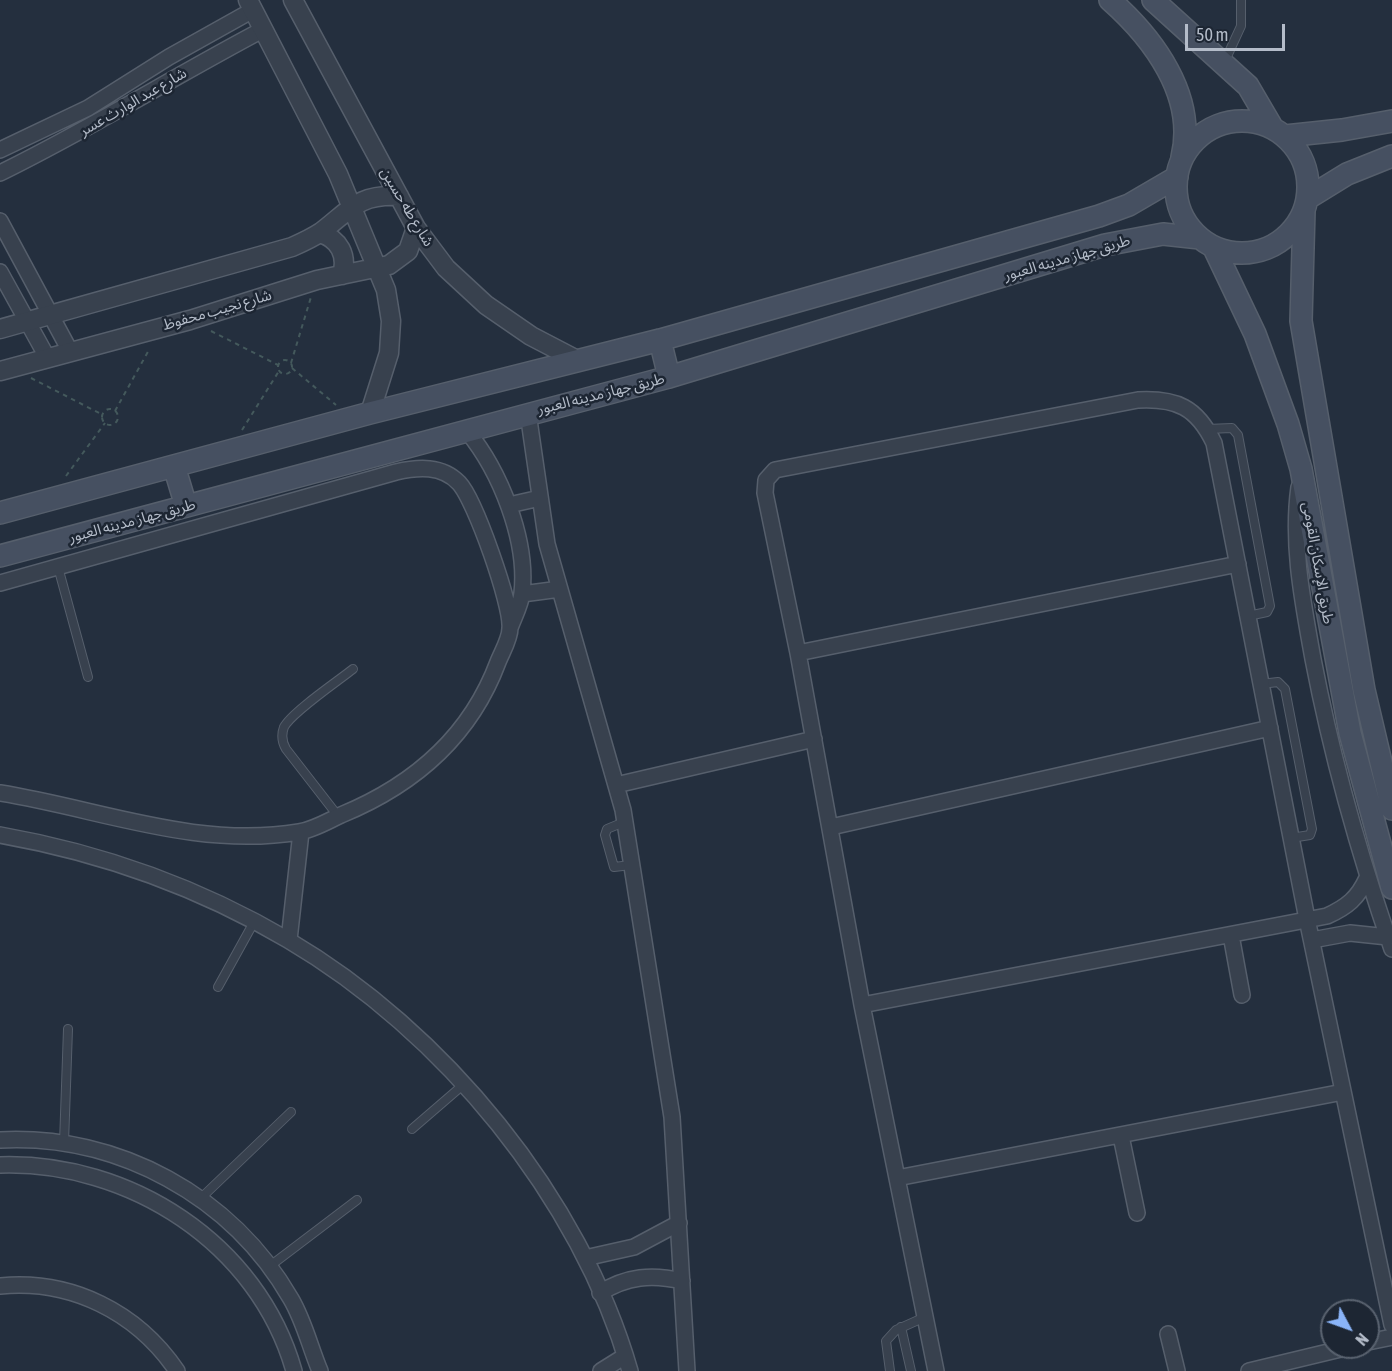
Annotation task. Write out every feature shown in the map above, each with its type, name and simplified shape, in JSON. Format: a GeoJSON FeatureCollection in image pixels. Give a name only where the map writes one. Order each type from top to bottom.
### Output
{"type":"FeatureCollection","features":[{"type":"Feature","properties":{"kind":"main road"},"geometry":{"type":"LineString","coordinates":[[1110,0],[1138,25],[1167,68],[1184,120],[1186,139],[1176,194],[1180,211],[1188,226],[1207,243],[1230,253],[1260,251],[1287,237],[1306,205],[1347,174],[1392,156]]}},
{"type":"Feature","properties":{"kind":"main road"},"geometry":{"type":"LineString","coordinates":[[1153,0],[1248,86],[1279,132],[1297,148],[1305,164],[1306,205]]}},
{"type":"Feature","properties":{"kind":"main road"},"geometry":{"type":"LineString","coordinates":[[1179,169],[1199,137],[1219,125],[1242,120],[1279,132],[1342,130],[1392,121]]}},
{"type":"Feature","properties":{"kind":"main road","name":"طريق جهاز مدينه العبور"},"geometry":{"type":"LineString","coordinates":[[0,513],[361,416],[660,340],[1099,216],[1129,205],[1179,169]]}},
{"type":"Feature","properties":{"kind":"main road","name":"طريق الإسكان القومى"},"geometry":{"type":"LineString","coordinates":[[1306,205],[1301,321],[1364,690],[1392,809]]}},
{"type":"Feature","properties":{"kind":"main road","name":"طريق جهاز مدينه العبور"},"geometry":{"type":"LineString","coordinates":[[0,556],[669,377],[1106,245],[1163,234],[1207,243]]}},
{"type":"Feature","properties":{"kind":"main road","name":"طريق الإسكان القومى"},"geometry":{"type":"LineString","coordinates":[[1207,243],[1255,334],[1288,424],[1301,469],[1348,722],[1392,888]]}},
{"type":"Feature","properties":{"kind":"main road"},"geometry":{"type":"LineString","coordinates":[[660,340],[669,377]]}},
{"type":"Feature","properties":{"kind":"main road"},"geometry":{"type":"LineString","coordinates":[[174,466],[186,506]]}},
{"type":"Feature","properties":{"kind":"street","name":"شارع طه حسين"},"geometry":{"type":"LineString","coordinates":[[293,0],[416,228],[446,268],[486,305],[531,336],[579,361]]}},
{"type":"Feature","properties":{"kind":"street"},"geometry":{"type":"LineString","coordinates":[[251,5],[338,174],[386,290],[390,332],[389,353],[361,416]]}},
{"type":"Feature","properties":{"kind":"street","name":"شارع عبد الوارث عسر"},"geometry":{"type":"LineString","coordinates":[[0,150],[88,108],[251,5]]}},
{"type":"Feature","properties":{"kind":"street","name":"شارع عبد الوارث عسر"},"geometry":{"type":"LineString","coordinates":[[0,173],[96,125],[171,79],[264,29]]}},
{"type":"Feature","properties":{"kind":"street"},"geometry":{"type":"LineString","coordinates":[[0,328],[292,248],[320,232],[351,206],[374,197],[399,196]]}},
{"type":"Feature","properties":{"kind":"street"},"geometry":{"type":"LineString","coordinates":[[0,221],[70,351]]}},
{"type":"Feature","properties":{"kind":"street","name":"شارع نجيب محفوظ"},"geometry":{"type":"LineString","coordinates":[[5,369],[190,320],[317,280],[377,268],[394,262],[408,251],[416,228]]}},
{"type":"Feature","properties":{"kind":"street"},"geometry":{"type":"LineString","coordinates":[[320,232],[332,238],[341,248],[344,261],[342,275]]}},
{"type":"Feature","properties":{"kind":"street"},"geometry":{"type":"LineString","coordinates":[[0,272],[47,357]]}},
{"type":"Feature","properties":{"kind":"street"},"geometry":{"type":"LineString","coordinates":[[936,1371],[862,1005],[831,827],[765,493],[766,480],[775,470],[1138,400],[1162,399],[1185,407],[1207,429],[1214,443],[1307,919],[1392,1325]]}},
{"type":"Feature","properties":{"kind":"street"},"geometry":{"type":"LineString","coordinates":[[528,413],[547,544],[616,785],[632,865],[672,1117],[687,1371]]}},
{"type":"Feature","properties":{"kind":"street"},"geometry":{"type":"LineString","coordinates":[[0,793],[39,799],[171,830],[218,837],[301,832],[400,786],[427,766],[452,742],[482,701],[522,594],[519,549],[509,505],[488,458],[467,431]]}},
{"type":"Feature","properties":{"kind":"street"},"geometry":{"type":"LineString","coordinates":[[0,583],[396,472],[429,468],[445,473],[459,483],[468,497],[498,573],[510,628]]}},
{"type":"Feature","properties":{"kind":"street"},"geometry":{"type":"LineString","coordinates":[[1301,469],[1296,521],[1303,597],[1329,733],[1367,879],[1390,943]]}},
{"type":"Feature","properties":{"kind":"street"},"geometry":{"type":"LineString","coordinates":[[509,505],[540,498]]}},
{"type":"Feature","properties":{"kind":"street"},"geometry":{"type":"LineString","coordinates":[[798,653],[1238,564]]}},
{"type":"Feature","properties":{"kind":"street"},"geometry":{"type":"LineString","coordinates":[[522,594],[560,589]]}},
{"type":"Feature","properties":{"kind":"street"},"geometry":{"type":"LineString","coordinates":[[831,827],[1270,728]]}},
{"type":"Feature","properties":{"kind":"street"},"geometry":{"type":"LineString","coordinates":[[616,785],[814,739]]}},
{"type":"Feature","properties":{"kind":"street"},"geometry":{"type":"LineString","coordinates":[[289,940],[301,832]]}},
{"type":"Feature","properties":{"kind":"street"},"geometry":{"type":"LineString","coordinates":[[0,835],[91,854],[182,886],[289,940],[387,1011],[463,1084],[530,1167],[585,1258],[627,1364],[601,1371]]}},
{"type":"Feature","properties":{"kind":"street"},"geometry":{"type":"LineString","coordinates":[[862,1005],[1327,916],[1345,908],[1360,894],[1367,879]]}},
{"type":"Feature","properties":{"kind":"street"},"geometry":{"type":"LineString","coordinates":[[1312,940],[1350,933],[1390,943]]}},
{"type":"Feature","properties":{"kind":"street"},"geometry":{"type":"LineString","coordinates":[[1231,935],[1242,995]]}},
{"type":"Feature","properties":{"kind":"street"},"geometry":{"type":"LineString","coordinates":[[897,1178],[1343,1092]]}},
{"type":"Feature","properties":{"kind":"street"},"geometry":{"type":"LineString","coordinates":[[1121,1136],[1137,1213]]}},
{"type":"Feature","properties":{"kind":"street"},"geometry":{"type":"LineString","coordinates":[[0,1140],[26,1139],[64,1143],[119,1156],[148,1168],[200,1199],[229,1221],[270,1266],[292,1300],[320,1371]]}},
{"type":"Feature","properties":{"kind":"street"},"geometry":{"type":"LineString","coordinates":[[0,1165],[44,1166],[83,1172],[138,1192],[172,1212],[212,1242],[252,1287],[282,1339],[294,1371]]}},
{"type":"Feature","properties":{"kind":"street"},"geometry":{"type":"LineString","coordinates":[[585,1258],[634,1247],[679,1223]]}},
{"type":"Feature","properties":{"kind":"street"},"geometry":{"type":"LineString","coordinates":[[600,1293],[613,1285],[641,1276],[682,1281]]}},
{"type":"Feature","properties":{"kind":"street"},"geometry":{"type":"LineString","coordinates":[[0,1286],[41,1286],[94,1300],[118,1312],[140,1328],[177,1371]]}},
{"type":"Feature","properties":{"kind":"street"},"geometry":{"type":"LineString","coordinates":[[1168,1334],[1177,1371]]}},
{"type":"Feature","properties":{"kind":"street"},"geometry":{"type":"LineString","coordinates":[[1249,1371],[1320,1354]]}},
{"type":"Feature","properties":{"kind":"lane"},"geometry":{"type":"LineString","coordinates":[[1224,63],[1241,26],[1241,0]]}},
{"type":"Feature","properties":{"kind":"lane"},"geometry":{"type":"LineString","coordinates":[[1207,429],[1232,428],[1238,435],[1270,606],[1267,612],[1248,616]]}},
{"type":"Feature","properties":{"kind":"lane"},"geometry":{"type":"LineString","coordinates":[[58,567],[88,677]]}},
{"type":"Feature","properties":{"kind":"lane"},"geometry":{"type":"LineString","coordinates":[[338,816],[286,749],[282,736],[286,723],[353,669]]}},
{"type":"Feature","properties":{"kind":"lane"},"geometry":{"type":"LineString","coordinates":[[1261,684],[1278,682],[1285,689],[1312,831],[1307,836],[1291,838]]}},
{"type":"Feature","properties":{"kind":"lane"},"geometry":{"type":"LineString","coordinates":[[624,822],[609,827],[605,835],[614,867],[632,865]]}},
{"type":"Feature","properties":{"kind":"lane"},"geometry":{"type":"LineString","coordinates":[[218,987],[254,922]]}},
{"type":"Feature","properties":{"kind":"lane"},"geometry":{"type":"LineString","coordinates":[[64,1143],[68,1029]]}},
{"type":"Feature","properties":{"kind":"lane"},"geometry":{"type":"LineString","coordinates":[[412,1129],[463,1084]]}},
{"type":"Feature","properties":{"kind":"lane"},"geometry":{"type":"LineString","coordinates":[[200,1199],[291,1112]]}},
{"type":"Feature","properties":{"kind":"lane"},"geometry":{"type":"LineString","coordinates":[[270,1266],[357,1200]]}},
{"type":"Feature","properties":{"kind":"lane"},"geometry":{"type":"LineString","coordinates":[[890,1371],[885,1341],[901,1328],[925,1317]]}},
{"type":"Feature","properties":{"kind":"lane"},"geometry":{"type":"LineString","coordinates":[[901,1328],[911,1371]]}},
{"type":"Feature","properties":{"kind":"path"},"geometry":{"type":"LineString","coordinates":[[317,280],[291,363],[292,368],[361,416]]}},
{"type":"Feature","properties":{"kind":"path"},"geometry":{"type":"LineString","coordinates":[[190,320],[278,365]]}},
{"type":"Feature","properties":{"kind":"path"},"geometry":{"type":"LineString","coordinates":[[115,411],[162,327]]}},
{"type":"Feature","properties":{"kind":"path"},"geometry":{"type":"LineString","coordinates":[[278,365],[284,360],[291,363]]}},
{"type":"Feature","properties":{"kind":"path"},"geometry":{"type":"LineString","coordinates":[[229,451],[279,371],[278,365]]}},
{"type":"Feature","properties":{"kind":"path"},"geometry":{"type":"LineString","coordinates":[[279,371],[286,375],[292,368]]}},
{"type":"Feature","properties":{"kind":"path"},"geometry":{"type":"LineString","coordinates":[[5,369],[103,415]]}},
{"type":"Feature","properties":{"kind":"path"},"geometry":{"type":"LineString","coordinates":[[103,415],[110,409],[115,411],[118,417],[111,425],[105,423]]}},
{"type":"Feature","properties":{"kind":"path"},"geometry":{"type":"LineString","coordinates":[[103,415],[105,423]]}},
{"type":"Feature","properties":{"kind":"path"},"geometry":{"type":"LineString","coordinates":[[49,500],[105,423]]}}]}
